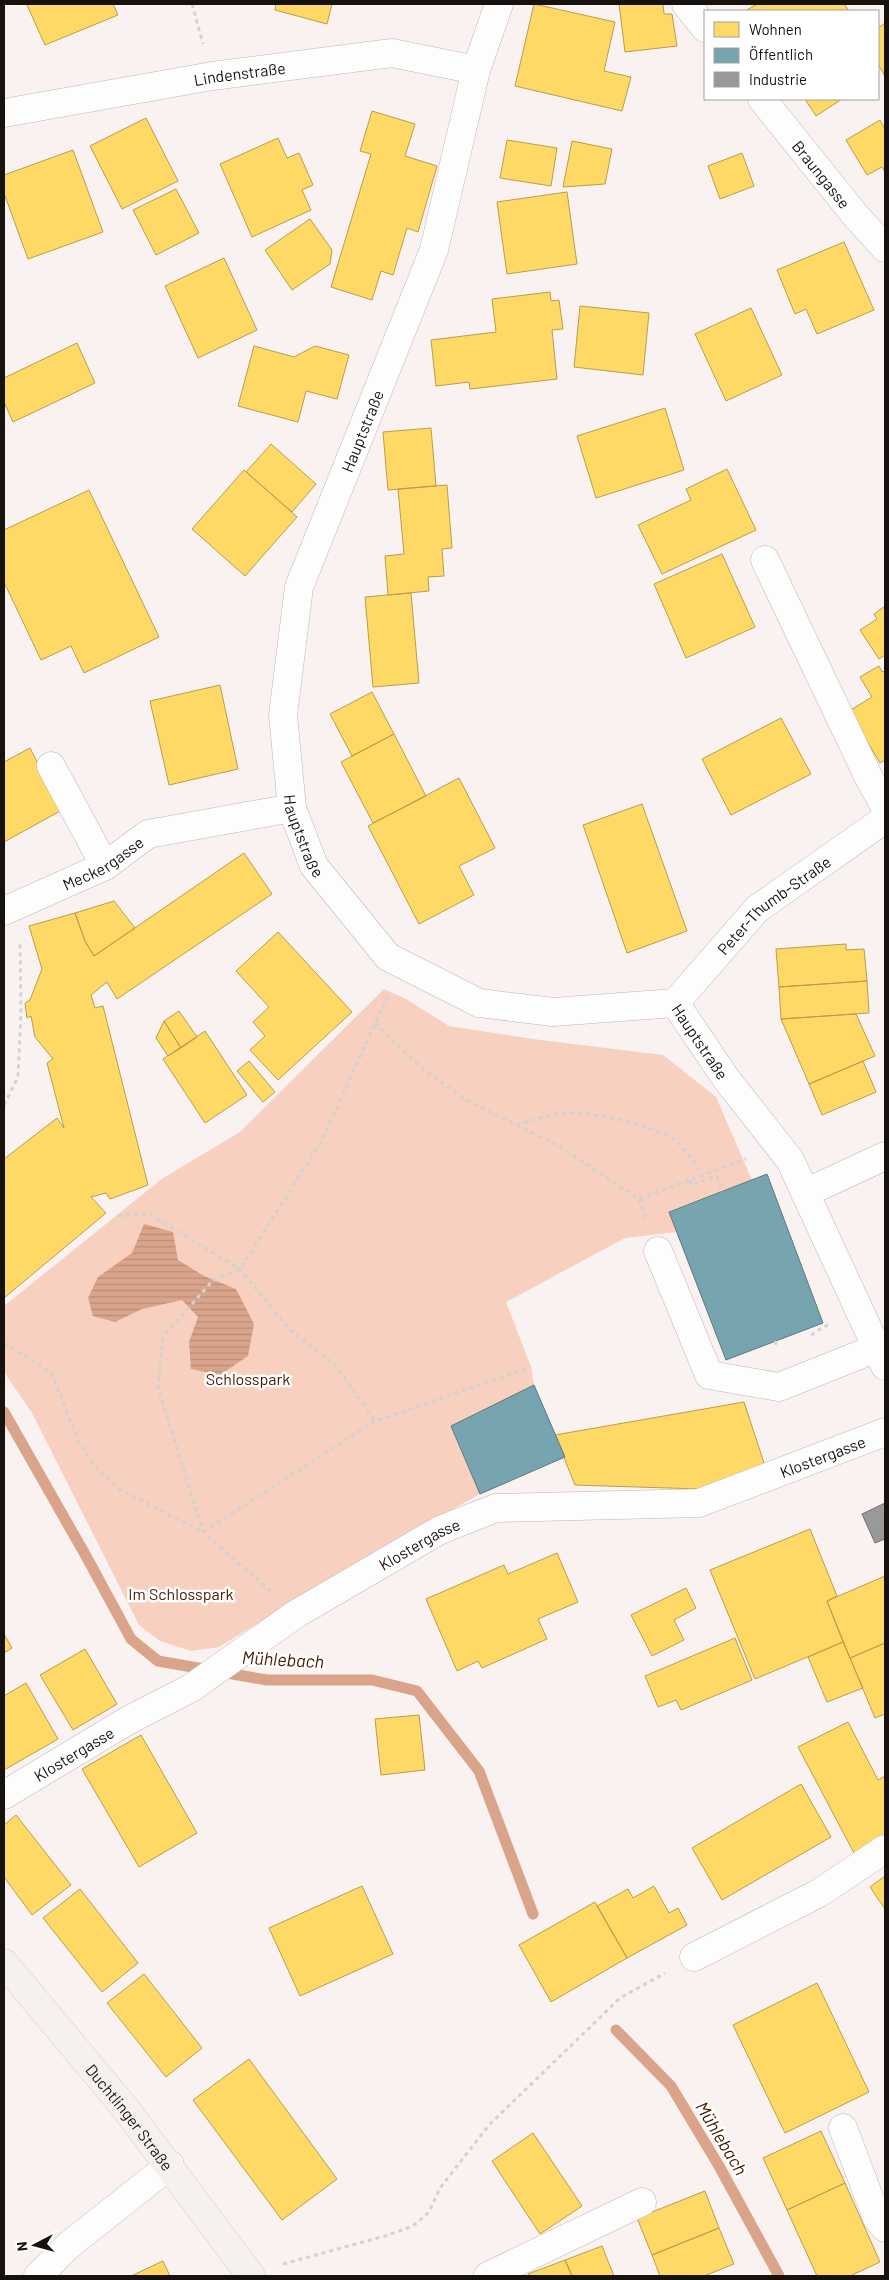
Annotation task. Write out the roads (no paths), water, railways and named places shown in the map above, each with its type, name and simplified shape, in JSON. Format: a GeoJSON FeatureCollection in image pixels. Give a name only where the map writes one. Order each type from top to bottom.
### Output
{"type":"FeatureCollection","features":[{"type":"Feature","properties":{"kind":"main road","name":"Duchtlinger Straße"},"geometry":{"type":"LineString","coordinates":[[4,1963],[112,2092],[170,2165],[250,2275]]}},
{"type":"Feature","properties":{"kind":"street","name":"Hauptstraße"},"geometry":{"type":"LineString","coordinates":[[499,4],[476,70],[434,250],[299,587],[283,715],[292,808],[314,866],[388,957],[403,966],[479,1004],[553,1012],[675,1003],[727,1080],[790,1160],[881,1357]]}},
{"type":"Feature","properties":{"kind":"street"},"geometry":{"type":"LineString","coordinates":[[686,4],[704,27]]}},
{"type":"Feature","properties":{"kind":"street","name":"Lindenstraße"},"geometry":{"type":"LineString","coordinates":[[4,113],[212,76],[392,53],[476,70]]}},
{"type":"Feature","properties":{"kind":"street","name":"Braungasse"},"geometry":{"type":"LineString","coordinates":[[763,100],[855,215],[885,248]]}},
{"type":"Feature","properties":{"kind":"street"},"geometry":{"type":"LineString","coordinates":[[765,560],[870,780],[885,807]]}},
{"type":"Feature","properties":{"kind":"street"},"geometry":{"type":"LineString","coordinates":[[51,766],[106,866]]}},
{"type":"Feature","properties":{"kind":"street","name":"Meckergasse"},"geometry":{"type":"LineString","coordinates":[[11,907],[106,866],[148,834],[292,808]]}},
{"type":"Feature","properties":{"kind":"street","name":"Peter-Thumb-Straße"},"geometry":{"type":"LineString","coordinates":[[675,1003],[757,909],[885,819]]}},
{"type":"Feature","properties":{"kind":"street"},"geometry":{"type":"LineString","coordinates":[[805,1193],[885,1156]]}},
{"type":"Feature","properties":{"kind":"street"},"geometry":{"type":"LineString","coordinates":[[658,1252],[709,1375],[779,1387],[881,1357]]}},
{"type":"Feature","properties":{"kind":"street","name":"Klostergasse"},"geometry":{"type":"LineString","coordinates":[[4,1795],[127,1721],[191,1688],[296,1614],[440,1530],[496,1508],[699,1502],[885,1432]]}},
{"type":"Feature","properties":{"kind":"street"},"geometry":{"type":"LineString","coordinates":[[694,1957],[819,1893],[885,1849]]}},
{"type":"Feature","properties":{"kind":"street"},"geometry":{"type":"LineString","coordinates":[[844,2128],[877,2218],[885,2228]]}},
{"type":"Feature","properties":{"kind":"street"},"geometry":{"type":"LineString","coordinates":[[38,2276],[70,2244],[170,2165]]}},
{"type":"Feature","properties":{"kind":"street"},"geometry":{"type":"LineString","coordinates":[[488,2276],[642,2202]]}},
{"type":"Feature","properties":{"kind":"waterway","name":"Mühlebach"},"geometry":{"type":"LineString","coordinates":[[4,1412],[131,1639],[158,1661],[267,1680],[372,1680],[417,1691],[479,1771],[533,1914]]}},
{"type":"Feature","properties":{"kind":"waterway","name":"Mühlebach"},"geometry":{"type":"LineString","coordinates":[[616,2030],[671,2086],[719,2166],[779,2276]]}},
{"type":"Feature","properties":{"kind":"park label","name":"Schlosspark"},"geometry":{"type":"Point","coordinates":[248,1378]}},
{"type":"Feature","properties":{"kind":"park label","name":"Im Schlosspark"},"geometry":{"type":"Point","coordinates":[181,1593]}}]}
